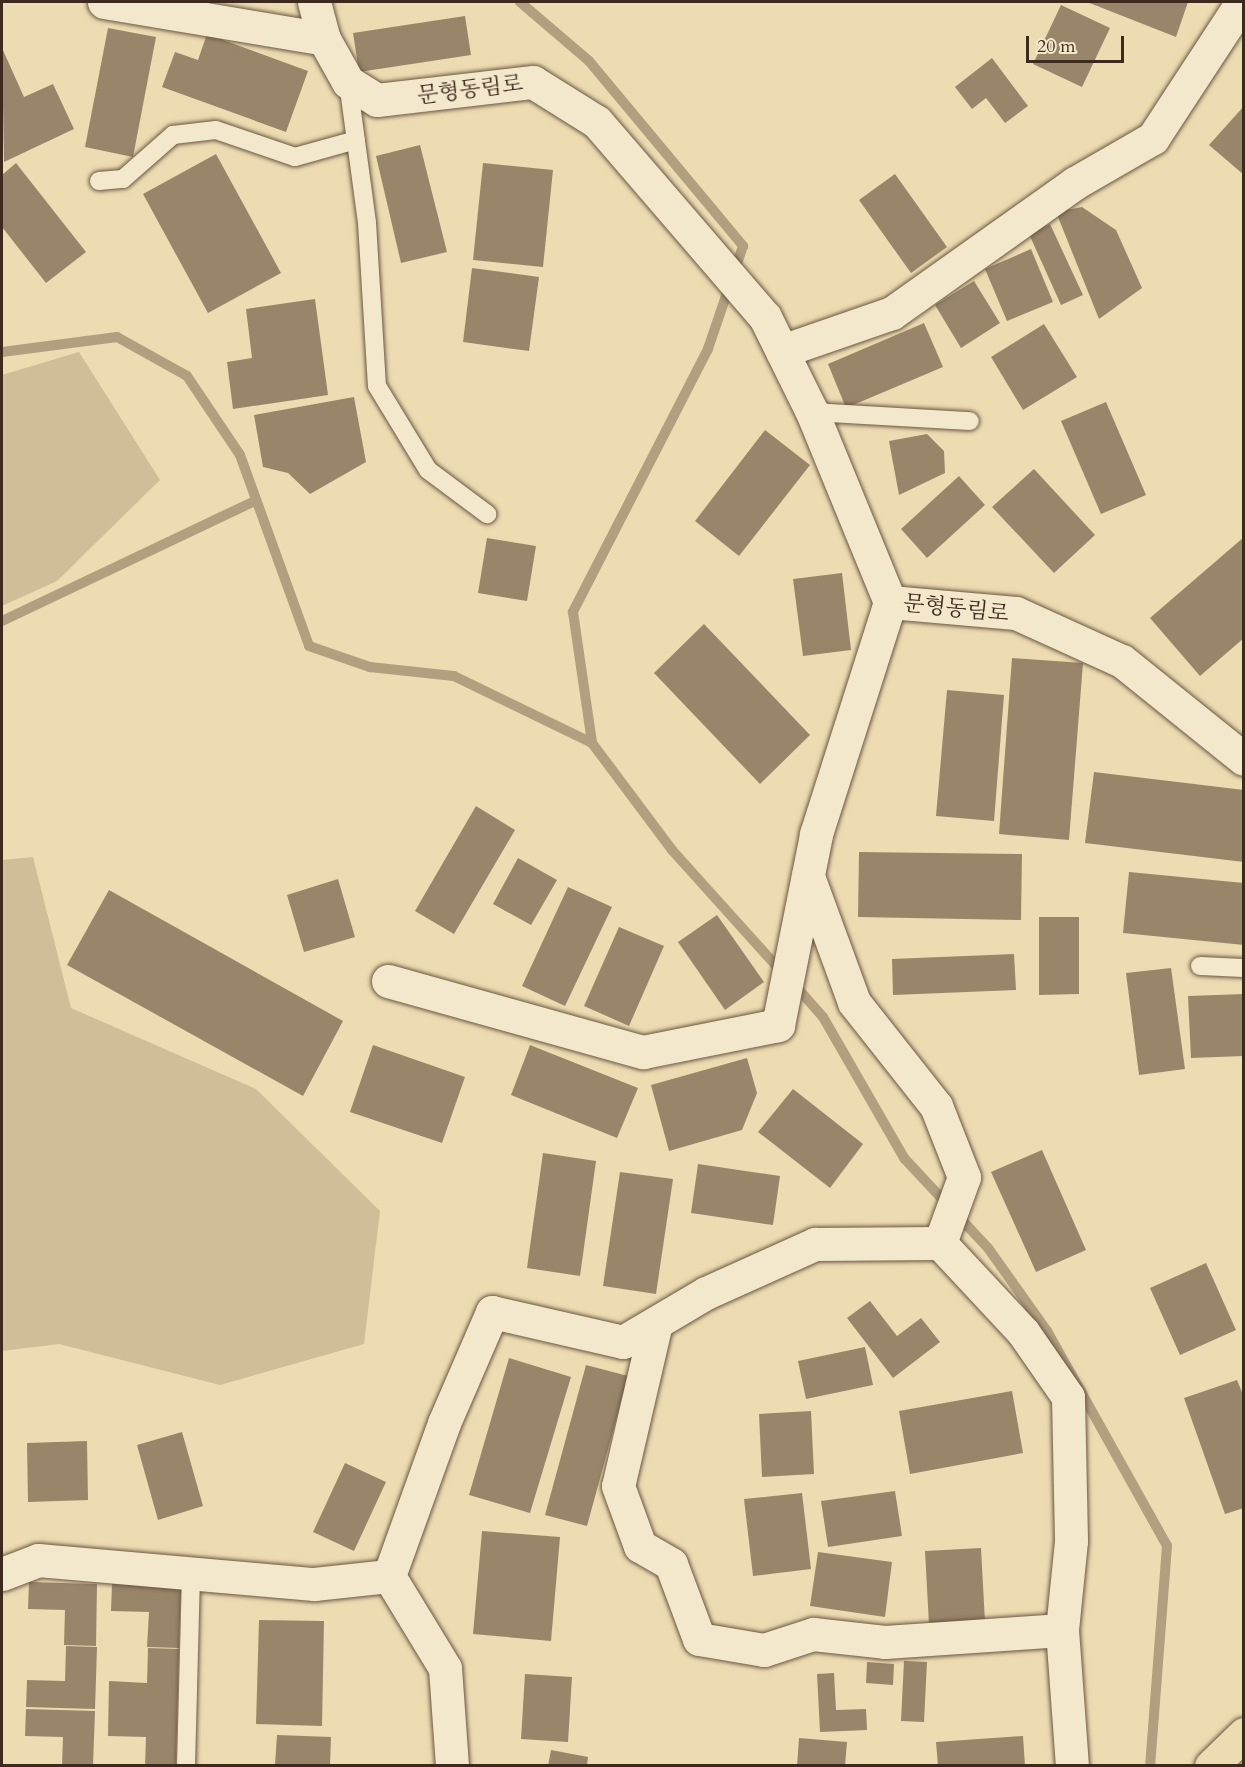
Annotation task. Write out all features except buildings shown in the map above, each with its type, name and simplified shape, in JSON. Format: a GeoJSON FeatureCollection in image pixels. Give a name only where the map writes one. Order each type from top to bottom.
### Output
{"type":"FeatureCollection","features":[{"type":"Feature","properties":{"kind":"highway"},"geometry":{"type":"LineString","coordinates":[[1211,1766],[1244,1734]]}},
{"type":"Feature","properties":{"kind":"street"},"geometry":{"type":"LineString","coordinates":[[104,2],[324,39]]}},
{"type":"Feature","properties":{"kind":"street","name":"문형동림로"},"geometry":{"type":"LineString","coordinates":[[314,2],[324,39],[348,82],[377,100],[533,82],[597,122],[715,264],[765,316],[812,412],[890,602],[1016,613],[1122,661],[1244,759]]}},
{"type":"Feature","properties":{"kind":"street"},"geometry":{"type":"LineString","coordinates":[[782,351],[892,313],[1075,183],[1154,138],[1242,2]]}},
{"type":"Feature","properties":{"kind":"street"},"geometry":{"type":"LineString","coordinates":[[388,981],[643,1052],[778,1025],[816,834],[890,602]]}},
{"type":"Feature","properties":{"kind":"street"},"geometry":{"type":"LineString","coordinates":[[808,876],[854,1002],[936,1106],[964,1177],[942,1237]]}},
{"type":"Feature","properties":{"kind":"street"},"geometry":{"type":"LineString","coordinates":[[389,1576],[444,1423],[492,1312],[623,1342],[706,1293],[815,1244],[942,1237]]}},
{"type":"Feature","properties":{"kind":"street"},"geometry":{"type":"LineString","coordinates":[[942,1237],[1023,1332],[1068,1397],[1071,1541],[1062,1630],[1071,1766]]}},
{"type":"Feature","properties":{"kind":"street"},"geometry":{"type":"LineString","coordinates":[[656,1323],[618,1486],[640,1546],[671,1564],[699,1639],[764,1650],[813,1634],[885,1642],[1062,1630]]}},
{"type":"Feature","properties":{"kind":"street"},"geometry":{"type":"LineString","coordinates":[[2,1574],[38,1560],[314,1584],[389,1576]]}},
{"type":"Feature","properties":{"kind":"street"},"geometry":{"type":"LineString","coordinates":[[389,1576],[445,1668],[452,1766]]}},
{"type":"Feature","properties":{"kind":"lane"},"geometry":{"type":"LineString","coordinates":[[348,82],[356,140],[377,386],[428,470],[487,514]]}},
{"type":"Feature","properties":{"kind":"lane"},"geometry":{"type":"LineString","coordinates":[[99,181],[123,179],[172,135],[216,130],[296,157],[356,140]]}},
{"type":"Feature","properties":{"kind":"lane"},"geometry":{"type":"LineString","coordinates":[[812,412],[970,421]]}},
{"type":"Feature","properties":{"kind":"lane"},"geometry":{"type":"LineString","coordinates":[[1200,966],[1244,968]]}},
{"type":"Feature","properties":{"kind":"lane"},"geometry":{"type":"LineString","coordinates":[[186,1766],[191,1574]]}},
{"type":"Feature","properties":{"kind":"shaded area"},"geometry":{"type":"Polygon","coordinates":[[[79,352],[160,480],[57,581],[2,606],[2,375],[79,352]]]}},
{"type":"Feature","properties":{"kind":"shaded area"},"geometry":{"type":"Polygon","coordinates":[[[33,857],[71,1008],[256,1089],[380,1211],[364,1344],[220,1385],[59,1344],[2,1351],[2,860],[33,857]]]}},
{"type":"Feature","properties":{"kind":"waterway"},"geometry":{"type":"LineString","coordinates":[[520,2],[589,61],[743,246],[708,349],[573,612],[592,743],[672,850],[782,972]]}},
{"type":"Feature","properties":{"kind":"waterway"},"geometry":{"type":"LineString","coordinates":[[2,352],[117,337],[187,376],[240,455],[309,646],[370,667],[454,676],[592,743]]}},
{"type":"Feature","properties":{"kind":"waterway"},"geometry":{"type":"LineString","coordinates":[[2,621],[255,501]]}},
{"type":"Feature","properties":{"kind":"waterway"},"geometry":{"type":"LineString","coordinates":[[793,983],[823,1017],[904,1158],[988,1248],[1047,1331],[1167,1546],[1150,1766]]}}]}
